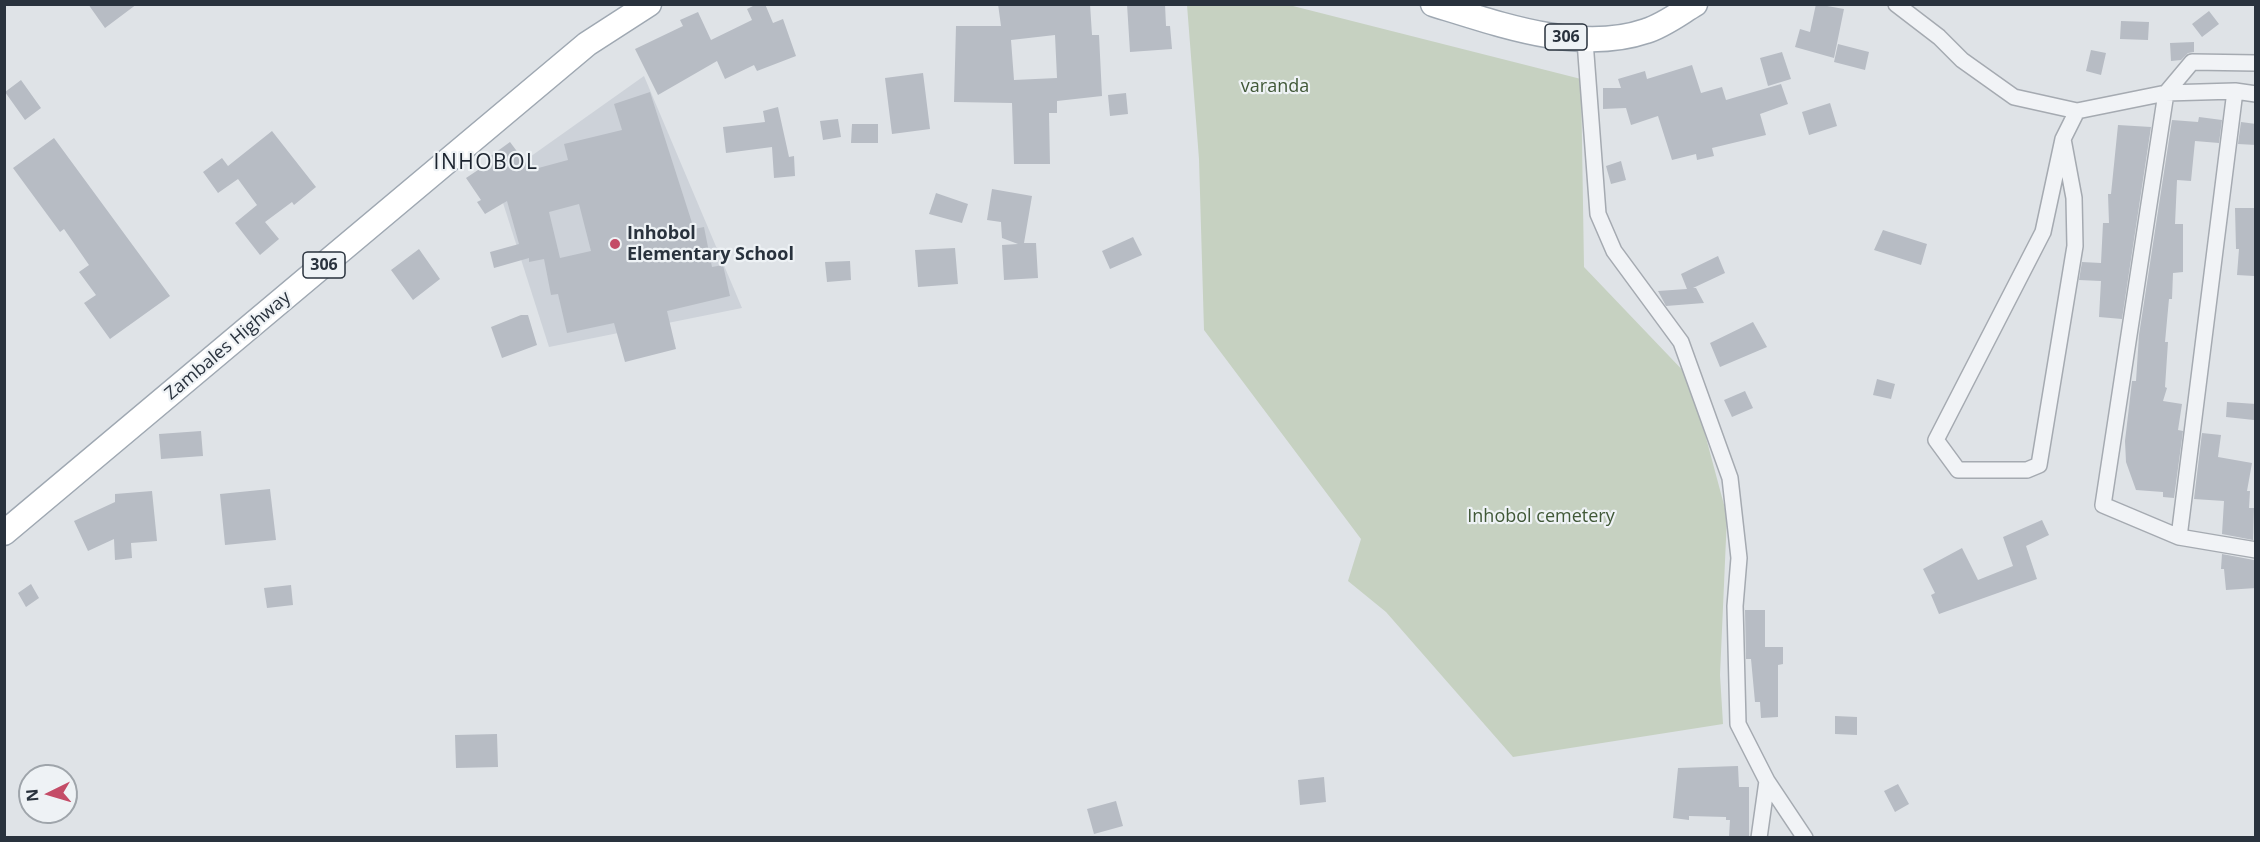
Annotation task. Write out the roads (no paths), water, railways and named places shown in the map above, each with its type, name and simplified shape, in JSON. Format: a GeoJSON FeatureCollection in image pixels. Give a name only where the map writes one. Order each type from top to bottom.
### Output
{"type":"FeatureCollection","features":[{"type":"Feature","properties":{"kind":"main road","name":"Zambales Highway"},"geometry":{"type":"LineString","coordinates":[[4,533],[587,44],[649,4]]}},
{"type":"Feature","properties":{"kind":"main road","name":"306"},"geometry":{"type":"LineString","coordinates":[[1433,4],[1509,27],[1585,41],[1647,31],[1695,4]]}},
{"type":"Feature","properties":{"kind":"street"},"geometry":{"type":"LineString","coordinates":[[1896,4],[1939,37],[1962,60],[2014,97],[2077,111],[2166,93],[2235,91],[2256,94]]}},
{"type":"Feature","properties":{"kind":"street"},"geometry":{"type":"LineString","coordinates":[[1585,41],[1598,214],[1614,251],[1681,342],[1730,478],[1739,558],[1735,606],[1738,724],[1767,781],[1804,837]]}},
{"type":"Feature","properties":{"kind":"street"},"geometry":{"type":"LineString","coordinates":[[2256,63],[2192,62],[2166,93],[2103,505],[2179,537],[2256,550]]}},
{"type":"Feature","properties":{"kind":"street"},"geometry":{"type":"LineString","coordinates":[[2179,537],[2235,91]]}},
{"type":"Feature","properties":{"kind":"street"},"geometry":{"type":"LineString","coordinates":[[2063,139],[2074,198],[2075,246],[2039,465],[2027,470],[1958,470],[1936,440],[2043,232],[2063,139],[2077,111]]}},
{"type":"Feature","properties":{"kind":"street"},"geometry":{"type":"LineString","coordinates":[[1759,837],[1767,781]]}},
{"type":"Feature","properties":{"kind":"place","name":"Inhobol Elementary School"},"geometry":{"type":"Point","coordinates":[615,244]}},
{"type":"Feature","properties":{"kind":"district","name":"INHOBOL"},"geometry":{"type":"Point","coordinates":[486,163]}},
{"type":"Feature","properties":{"kind":"park label","name":"varanda"},"geometry":{"type":"Point","coordinates":[1275,87]}},
{"type":"Feature","properties":{"kind":"park label","name":"Inhobol cemetery"},"geometry":{"type":"Point","coordinates":[1541,517]}}]}
